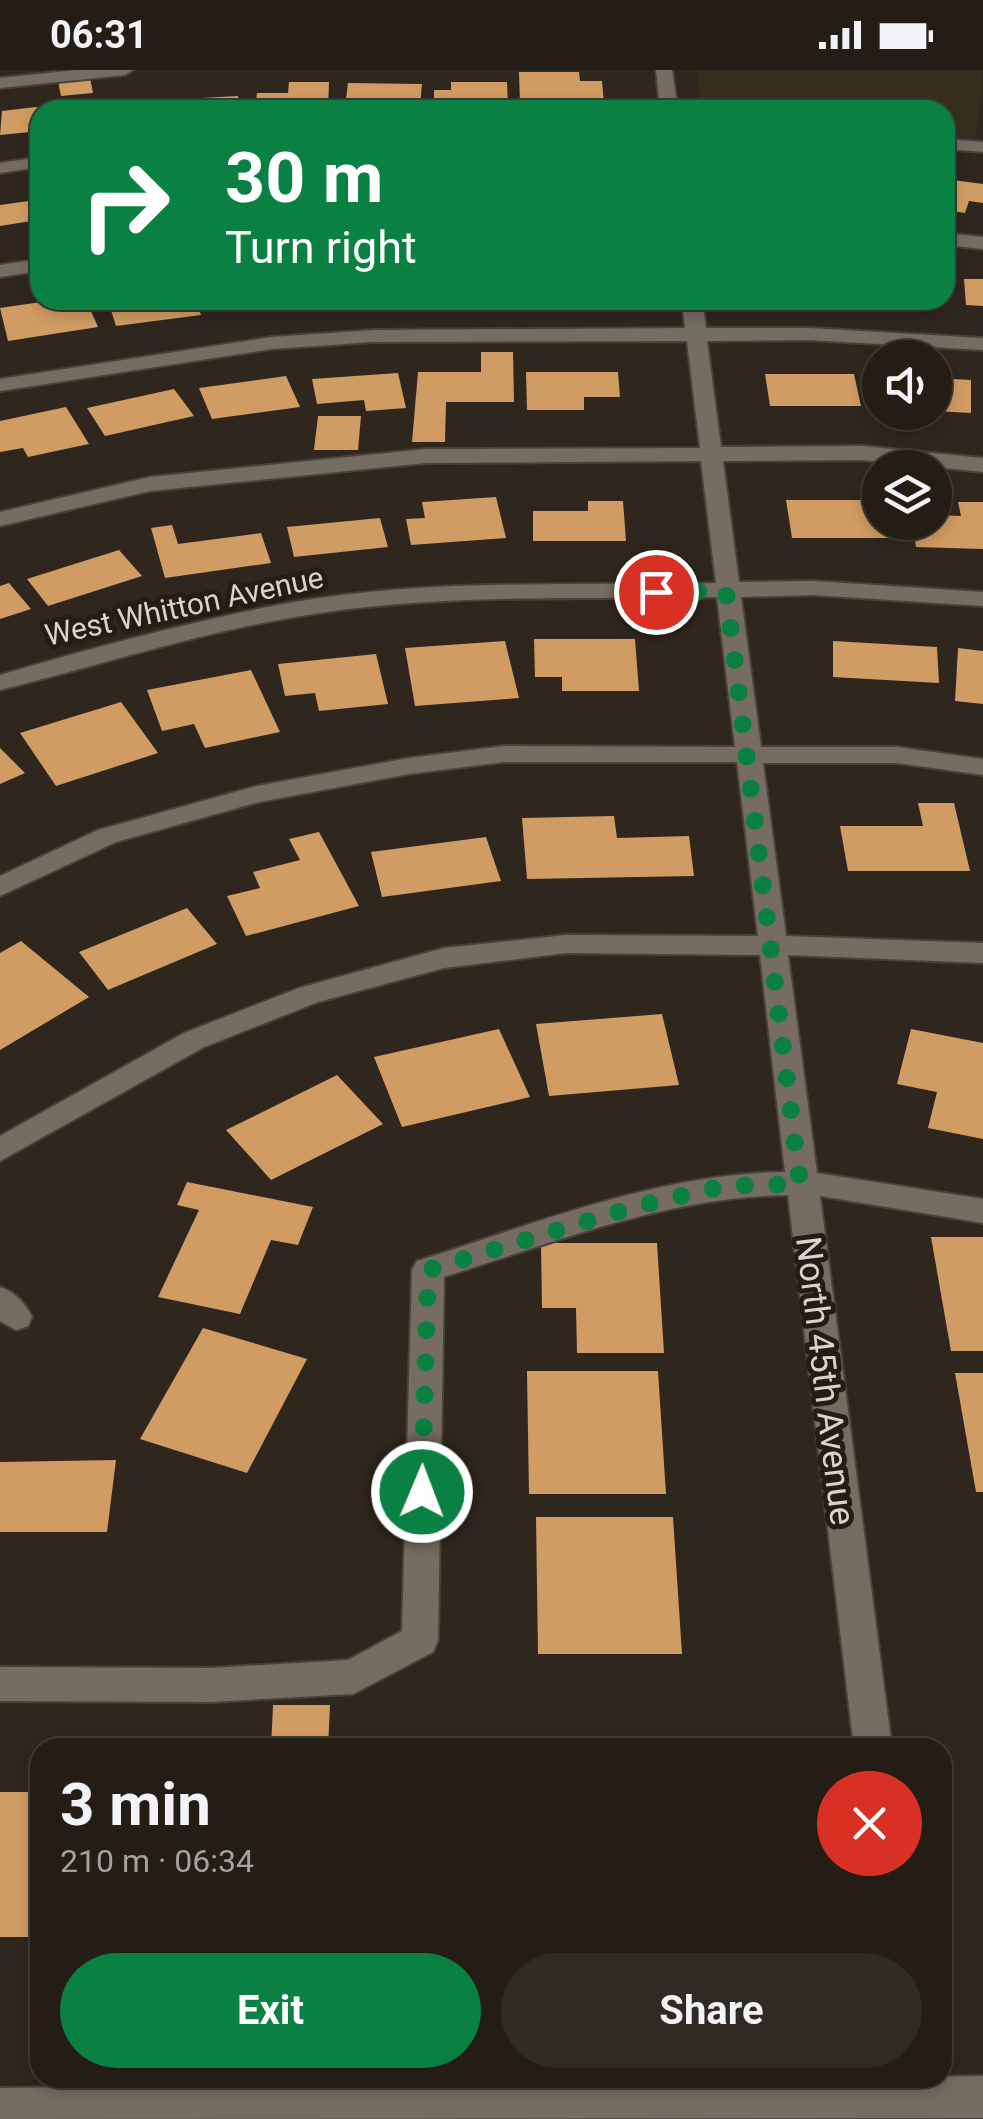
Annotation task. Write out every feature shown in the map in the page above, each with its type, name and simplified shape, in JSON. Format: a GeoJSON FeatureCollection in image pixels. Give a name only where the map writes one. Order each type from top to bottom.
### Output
{"type":"FeatureCollection","features":[{"type":"Feature","properties":{"kind":"street"},"geometry":{"type":"LineString","coordinates":[[0,83],[125,70]]}},
{"type":"Feature","properties":{"kind":"street"},"geometry":{"type":"LineString","coordinates":[[664,70],[668,100]]}},
{"type":"Feature","properties":{"kind":"street"},"geometry":{"type":"LineString","coordinates":[[955,145],[983,147]]}},
{"type":"Feature","properties":{"kind":"street"},"geometry":{"type":"LineString","coordinates":[[0,168],[30,164]]}},
{"type":"Feature","properties":{"kind":"street"},"geometry":{"type":"LineString","coordinates":[[955,240],[983,243]]}},
{"type":"Feature","properties":{"kind":"street"},"geometry":{"type":"LineString","coordinates":[[0,271],[30,266]]}},
{"type":"Feature","properties":{"kind":"street","name":"North 45th Avenue"},"geometry":{"type":"LineString","coordinates":[[693,310],[871,1738]]}},
{"type":"Feature","properties":{"kind":"street"},"geometry":{"type":"LineString","coordinates":[[0,385],[272,343],[470,334],[696,333],[937,338],[983,344]]}},
{"type":"Feature","properties":{"kind":"street"},"geometry":{"type":"LineString","coordinates":[[0,519],[150,484],[426,456],[862,453],[983,465]]}},
{"type":"Feature","properties":{"kind":"street","name":"West Whitton Avenue"},"geometry":{"type":"LineString","coordinates":[[0,682],[98,654],[291,610],[515,592],[814,588],[983,599]]}},
{"type":"Feature","properties":{"kind":"street"},"geometry":{"type":"LineString","coordinates":[[0,887],[107,836],[258,794],[408,766],[504,754],[897,755],[983,766]]}},
{"type":"Feature","properties":{"kind":"street"},"geometry":{"type":"LineString","coordinates":[[0,1150],[194,1040],[309,995],[444,958],[566,944],[771,945],[983,953]]}},
{"type":"Feature","properties":{"kind":"street"},"geometry":{"type":"LineString","coordinates":[[0,1684],[211,1685],[353,1677],[420,1640],[428,1270],[634,1207],[724,1186],[800,1184],[895,1194],[983,1211]]}},
{"type":"Feature","properties":{"kind":"street"},"geometry":{"type":"LineString","coordinates":[[0,2109],[983,2097]]}},
{"type":"Feature","properties":{"kind":"shaded area"},"geometry":{"type":"Polygon","coordinates":[[[696,70],[983,70],[976,139],[955,138],[955,100],[700,100],[696,70]]]}},
{"type":"Feature","properties":{"kind":"building"},"geometry":{"type":"Polygon","coordinates":[[[519,72],[579,72],[580,81],[602,81],[604,100],[520,100],[519,72]]]}},
{"type":"Feature","properties":{"kind":"building"},"geometry":{"type":"Polygon","coordinates":[[[90,78],[93,93],[61,96],[58,81],[90,78]]]}},
{"type":"Feature","properties":{"kind":"building"},"geometry":{"type":"Polygon","coordinates":[[[289,82],[329,82],[328,100],[256,100],[257,93],[288,93],[289,82]]]}},
{"type":"Feature","properties":{"kind":"building"},"geometry":{"type":"Polygon","coordinates":[[[451,82],[507,82],[508,100],[434,100],[434,90],[451,90],[451,82]]]}},
{"type":"Feature","properties":{"kind":"building"},"geometry":{"type":"Polygon","coordinates":[[[348,83],[422,84],[421,100],[346,100],[348,83]]]}},
{"type":"Feature","properties":{"kind":"building"},"geometry":{"type":"Polygon","coordinates":[[[238,96],[239,100],[164,100],[238,96]]]}},
{"type":"Feature","properties":{"kind":"building"},"geometry":{"type":"Polygon","coordinates":[[[30,108],[30,132],[0,135],[2,111],[30,108]]]}},
{"type":"Feature","properties":{"kind":"building"},"geometry":{"type":"Polygon","coordinates":[[[955,180],[983,184],[983,203],[969,201],[965,213],[955,212],[955,180]]]}},
{"type":"Feature","properties":{"kind":"building"},"geometry":{"type":"Polygon","coordinates":[[[29,201],[30,221],[0,226],[0,205],[29,201]]]}},
{"type":"Feature","properties":{"kind":"building"},"geometry":{"type":"Polygon","coordinates":[[[964,279],[983,279],[983,306],[966,305],[964,279]]]}},
{"type":"Feature","properties":{"kind":"building"},"geometry":{"type":"Polygon","coordinates":[[[30,304],[30,310],[90,310],[98,327],[8,341],[0,308],[30,304]]]}},
{"type":"Feature","properties":{"kind":"building"},"geometry":{"type":"Polygon","coordinates":[[[111,310],[199,310],[201,315],[116,326],[111,310]]]}},
{"type":"Feature","properties":{"kind":"building"},"geometry":{"type":"Polygon","coordinates":[[[481,352],[513,352],[514,402],[446,402],[445,442],[412,442],[418,372],[481,372],[481,352]]]}},
{"type":"Feature","properties":{"kind":"building"},"geometry":{"type":"Polygon","coordinates":[[[526,372],[618,372],[620,397],[584,397],[584,410],[527,410],[526,372]]]}},
{"type":"Feature","properties":{"kind":"building"},"geometry":{"type":"Polygon","coordinates":[[[398,373],[406,408],[366,411],[364,400],[317,404],[312,379],[398,373]]]}},
{"type":"Feature","properties":{"kind":"building"},"geometry":{"type":"Polygon","coordinates":[[[765,374],[854,374],[861,406],[770,406],[765,374]]]}},
{"type":"Feature","properties":{"kind":"building"},"geometry":{"type":"Polygon","coordinates":[[[286,376],[300,407],[212,419],[199,388],[286,376]]]}},
{"type":"Feature","properties":{"kind":"building"},"geometry":{"type":"Polygon","coordinates":[[[952,379],[971,380],[971,413],[952,412],[952,379]]]}},
{"type":"Feature","properties":{"kind":"building"},"geometry":{"type":"Polygon","coordinates":[[[174,389],[194,416],[105,436],[87,408],[174,389]]]}},
{"type":"Feature","properties":{"kind":"building"},"geometry":{"type":"Polygon","coordinates":[[[66,407],[89,444],[28,457],[23,448],[0,452],[0,421],[66,407]]]}},
{"type":"Feature","properties":{"kind":"building"},"geometry":{"type":"Polygon","coordinates":[[[318,416],[361,416],[358,450],[314,450],[318,416]]]}},
{"type":"Feature","properties":{"kind":"building"},"geometry":{"type":"Polygon","coordinates":[[[496,497],[506,538],[411,545],[406,519],[425,518],[422,502],[496,497]]]}},
{"type":"Feature","properties":{"kind":"building"},"geometry":{"type":"Polygon","coordinates":[[[786,500],[862,500],[862,538],[792,538],[786,500]]]}},
{"type":"Feature","properties":{"kind":"building"},"geometry":{"type":"Polygon","coordinates":[[[588,501],[623,501],[626,541],[533,541],[533,511],[588,511],[588,501]]]}},
{"type":"Feature","properties":{"kind":"building"},"geometry":{"type":"Polygon","coordinates":[[[958,502],[983,502],[983,549],[916,547],[915,540],[952,540],[952,516],[961,516],[958,502]]]}},
{"type":"Feature","properties":{"kind":"building"},"geometry":{"type":"Polygon","coordinates":[[[380,518],[388,547],[294,557],[287,527],[380,518]]]}},
{"type":"Feature","properties":{"kind":"building"},"geometry":{"type":"Polygon","coordinates":[[[172,525],[178,544],[261,533],[271,563],[165,578],[151,528],[172,525]]]}},
{"type":"Feature","properties":{"kind":"building"},"geometry":{"type":"Polygon","coordinates":[[[119,550],[142,576],[48,606],[27,579],[119,550]]]}},
{"type":"Feature","properties":{"kind":"building"},"geometry":{"type":"Polygon","coordinates":[[[9,583],[31,609],[0,619],[0,586],[9,583]]]}},
{"type":"Feature","properties":{"kind":"building"},"geometry":{"type":"Polygon","coordinates":[[[534,639],[635,639],[639,691],[562,691],[562,677],[535,677],[534,639]]]}},
{"type":"Feature","properties":{"kind":"building"},"geometry":{"type":"Polygon","coordinates":[[[505,641],[519,698],[415,706],[405,648],[505,641]]]}},
{"type":"Feature","properties":{"kind":"building"},"geometry":{"type":"Polygon","coordinates":[[[833,641],[937,647],[939,683],[833,677],[833,641]]]}},
{"type":"Feature","properties":{"kind":"building"},"geometry":{"type":"Polygon","coordinates":[[[958,648],[983,651],[983,704],[955,701],[958,648]]]}},
{"type":"Feature","properties":{"kind":"building"},"geometry":{"type":"Polygon","coordinates":[[[376,654],[388,704],[319,711],[315,693],[285,696],[278,664],[376,654]]]}},
{"type":"Feature","properties":{"kind":"building"},"geometry":{"type":"Polygon","coordinates":[[[251,670],[280,732],[205,748],[194,724],[162,731],[147,690],[251,670]]]}},
{"type":"Feature","properties":{"kind":"building"},"geometry":{"type":"Polygon","coordinates":[[[121,702],[158,753],[56,786],[20,733],[121,702]]]}},
{"type":"Feature","properties":{"kind":"building"},"geometry":{"type":"Polygon","coordinates":[[[0,748],[25,773],[0,784],[0,748]]]}},
{"type":"Feature","properties":{"kind":"building"},"geometry":{"type":"Polygon","coordinates":[[[918,803],[954,803],[970,871],[848,871],[840,826],[923,826],[918,803]]]}},
{"type":"Feature","properties":{"kind":"building"},"geometry":{"type":"Polygon","coordinates":[[[614,816],[617,838],[689,836],[694,876],[527,879],[522,818],[614,816]]]}},
{"type":"Feature","properties":{"kind":"building"},"geometry":{"type":"Polygon","coordinates":[[[319,832],[359,906],[246,936],[227,896],[260,888],[253,872],[300,860],[289,839],[319,832]]]}},
{"type":"Feature","properties":{"kind":"building"},"geometry":{"type":"Polygon","coordinates":[[[486,837],[501,881],[382,897],[371,852],[486,837]]]}},
{"type":"Feature","properties":{"kind":"building"},"geometry":{"type":"Polygon","coordinates":[[[187,908],[217,944],[108,990],[79,952],[187,908]]]}},
{"type":"Feature","properties":{"kind":"building"},"geometry":{"type":"Polygon","coordinates":[[[21,941],[89,997],[0,1050],[0,953],[21,941]]]}},
{"type":"Feature","properties":{"kind":"building"},"geometry":{"type":"Polygon","coordinates":[[[662,1014],[679,1085],[549,1096],[536,1024],[662,1014]]]}},
{"type":"Feature","properties":{"kind":"building"},"geometry":{"type":"Polygon","coordinates":[[[499,1029],[530,1097],[402,1127],[374,1057],[499,1029]]]}},
{"type":"Feature","properties":{"kind":"building"},"geometry":{"type":"Polygon","coordinates":[[[911,1029],[983,1043],[983,1139],[928,1128],[937,1092],[897,1084],[911,1029]]]}},
{"type":"Feature","properties":{"kind":"building"},"geometry":{"type":"Polygon","coordinates":[[[337,1075],[383,1124],[271,1180],[226,1130],[337,1075]]]}},
{"type":"Feature","properties":{"kind":"building"},"geometry":{"type":"Polygon","coordinates":[[[187,1182],[313,1207],[298,1245],[271,1240],[240,1314],[158,1297],[199,1210],[177,1205],[187,1182]]]}},
{"type":"Feature","properties":{"kind":"building"},"geometry":{"type":"Polygon","coordinates":[[[931,1237],[983,1237],[983,1351],[951,1351],[931,1237]]]}},
{"type":"Feature","properties":{"kind":"building"},"geometry":{"type":"Polygon","coordinates":[[[541,1243],[657,1243],[664,1353],[577,1353],[576,1308],[542,1308],[541,1243]]]}},
{"type":"Feature","properties":{"kind":"building"},"geometry":{"type":"Polygon","coordinates":[[[203,1328],[307,1359],[247,1473],[140,1439],[203,1328]]]}},
{"type":"Feature","properties":{"kind":"building"},"geometry":{"type":"Polygon","coordinates":[[[527,1371],[658,1371],[666,1494],[529,1494],[527,1371]]]}},
{"type":"Feature","properties":{"kind":"building"},"geometry":{"type":"Polygon","coordinates":[[[955,1373],[983,1373],[983,1492],[976,1492],[955,1373]]]}},
{"type":"Feature","properties":{"kind":"building"},"geometry":{"type":"Polygon","coordinates":[[[116,1460],[107,1532],[0,1532],[0,1462],[116,1460]]]}},
{"type":"Feature","properties":{"kind":"building"},"geometry":{"type":"Polygon","coordinates":[[[536,1517],[673,1517],[682,1654],[538,1654],[536,1517]]]}},
{"type":"Feature","properties":{"kind":"building"},"geometry":{"type":"Polygon","coordinates":[[[273,1705],[330,1705],[328,1738],[271,1738],[273,1705]]]}},
{"type":"Feature","properties":{"kind":"building"},"geometry":{"type":"Polygon","coordinates":[[[0,1792],[30,1792],[30,1937],[0,1937],[0,1792]]]}},
{"type":"Feature","properties":{"kind":"route"},"geometry":{"type":"LineString","coordinates":[[422,1492],[428,1270],[634,1207],[724,1186],[800,1184],[726,591],[656,592]]}}]}
